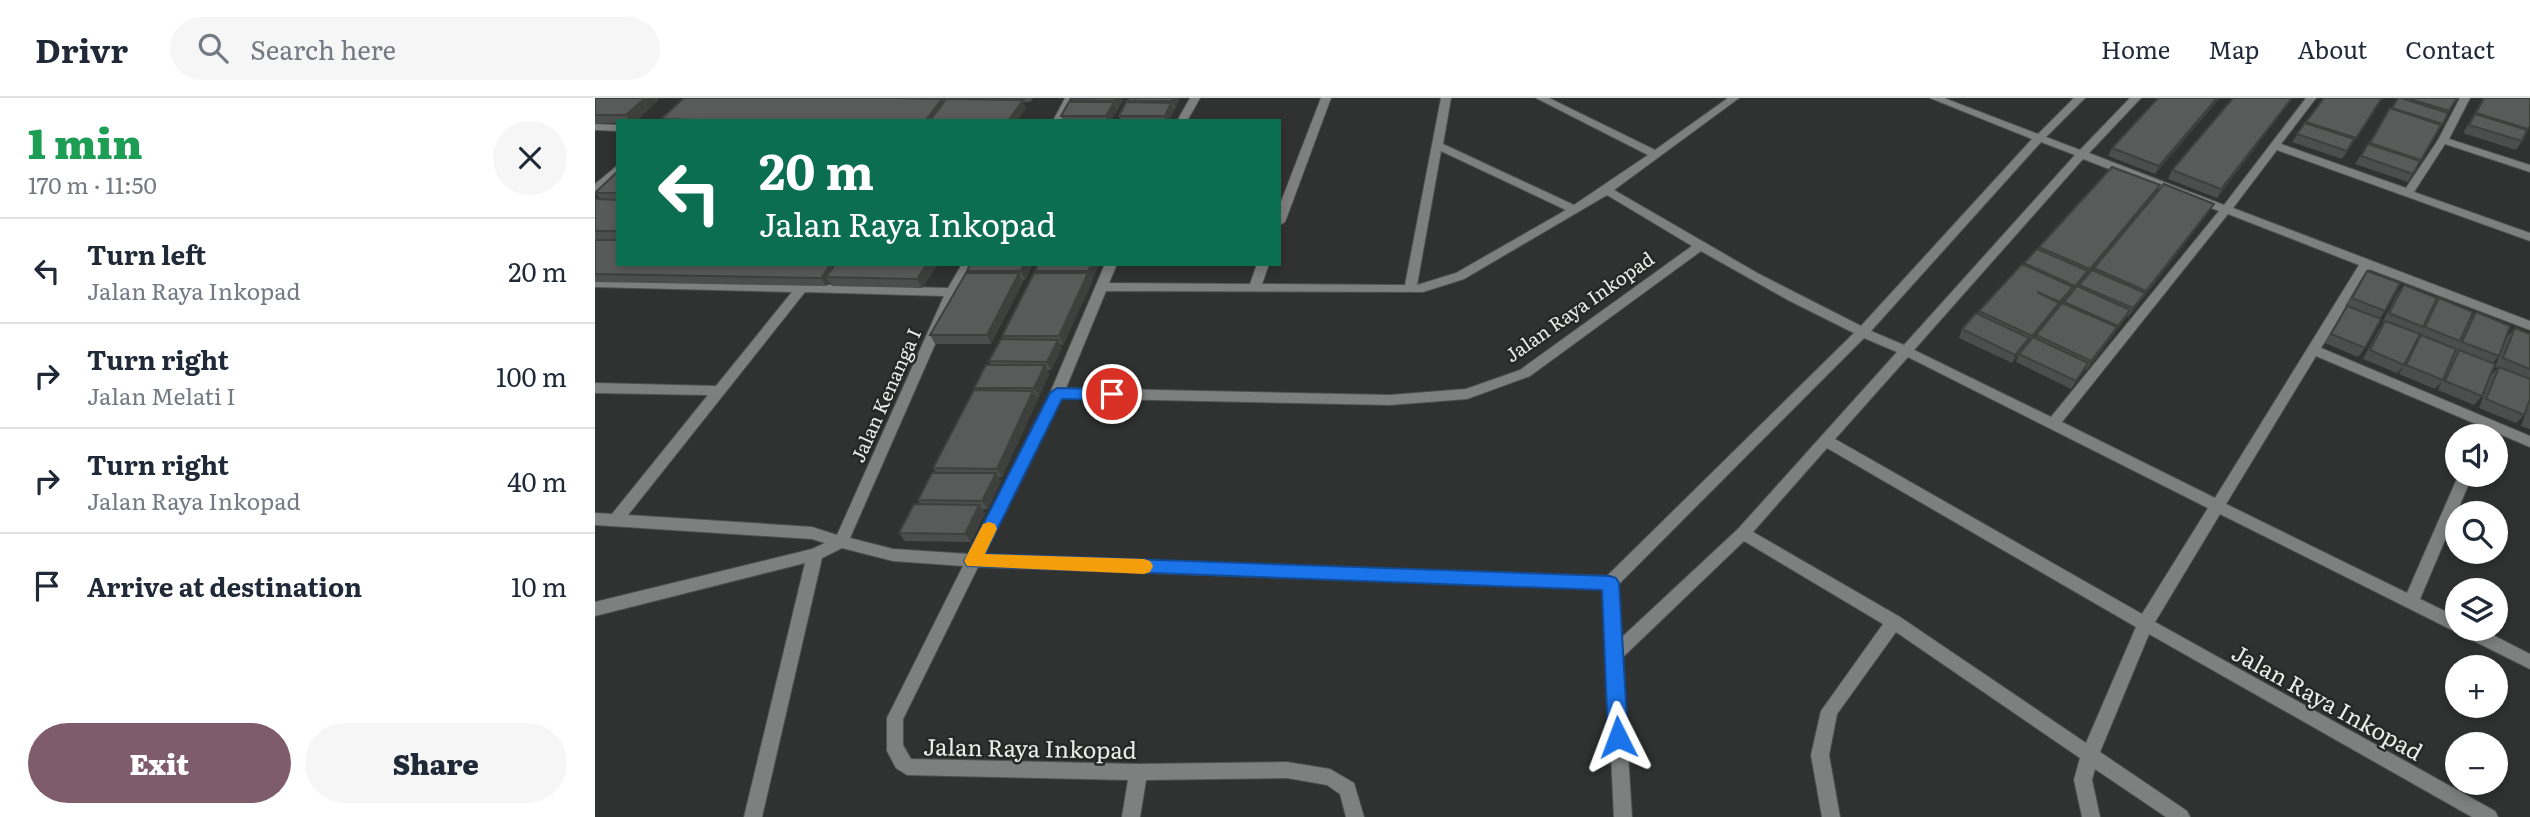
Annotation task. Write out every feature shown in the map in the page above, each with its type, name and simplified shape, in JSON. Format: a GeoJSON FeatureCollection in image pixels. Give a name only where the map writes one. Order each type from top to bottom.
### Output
{"type":"FeatureCollection","features":[{"type":"Feature","properties":{"kind":"street"},"geometry":{"type":"LineString","coordinates":[[1059,119],[1070,98]]}},
{"type":"Feature","properties":{"kind":"street"},"geometry":{"type":"LineString","coordinates":[[1183,119],[1195,98]]}},
{"type":"Feature","properties":{"kind":"street"},"geometry":{"type":"LineString","coordinates":[[1281,217],[1326,98]]}},
{"type":"Feature","properties":{"kind":"street"},"geometry":{"type":"LineString","coordinates":[[1410,289],[1446,98]]}},
{"type":"Feature","properties":{"kind":"street"},"geometry":{"type":"LineString","coordinates":[[1541,98],[1656,155]]}},
{"type":"Feature","properties":{"kind":"street"},"geometry":{"type":"LineString","coordinates":[[1935,98],[2530,326]]}},
{"type":"Feature","properties":{"kind":"street"},"geometry":{"type":"LineString","coordinates":[[595,519],[812,533],[893,555],[973,561],[1610,583],[1862,333],[2038,139],[2080,98]]}},
{"type":"Feature","properties":{"kind":"street"},"geometry":{"type":"LineString","coordinates":[[1613,656],[1743,533],[1908,352],[2081,155],[2136,98]]}},
{"type":"Feature","properties":{"kind":"street"},"geometry":{"type":"LineString","coordinates":[[2052,425],[2225,211],[2311,98]]}},
{"type":"Feature","properties":{"kind":"street"},"geometry":{"type":"LineString","coordinates":[[2408,193],[2444,141],[2465,98]]}},
{"type":"Feature","properties":{"kind":"street"},"geometry":{"type":"LineString","coordinates":[[1101,287],[1423,288],[1460,276],[1575,210],[1656,155],[1728,99]]}},
{"type":"Feature","properties":{"kind":"street"},"geometry":{"type":"LineString","coordinates":[[595,127],[616,128]]}},
{"type":"Feature","properties":{"kind":"street"},"geometry":{"type":"LineString","coordinates":[[2444,141],[2530,169]]}},
{"type":"Feature","properties":{"kind":"street"},"geometry":{"type":"LineString","coordinates":[[1437,145],[1575,210]]}},
{"type":"Feature","properties":{"kind":"street"},"geometry":{"type":"LineString","coordinates":[[2276,146],[2530,237]]}},
{"type":"Feature","properties":{"kind":"street"},"geometry":{"type":"LineString","coordinates":[[595,190],[616,170]]}},
{"type":"Feature","properties":{"kind":"street"},"geometry":{"type":"LineString","coordinates":[[1607,190],[1701,246],[1862,333],[1908,352],[2445,619]]}},
{"type":"Feature","properties":{"kind":"street","name":"Jalan Raya Inkopad"},"geometry":{"type":"LineString","coordinates":[[1057,393],[1389,401],[1467,394],[1525,373],[1701,246]]}},
{"type":"Feature","properties":{"kind":"street"},"geometry":{"type":"LineString","coordinates":[[2091,817],[2083,780],[2090,755],[2145,624],[2365,264]]}},
{"type":"Feature","properties":{"kind":"street","name":"Jalan Kenanga I"},"geometry":{"type":"LineString","coordinates":[[841,542],[952,292],[967,266]]}},
{"type":"Feature","properties":{"kind":"street","name":"Jalan Raya Inkopad"},"geometry":{"type":"LineString","coordinates":[[1110,266],[1057,393],[895,718],[893,734],[898,760],[907,767],[1138,772],[1287,770],[1330,777],[1348,789],[1355,817]]}},
{"type":"Feature","properties":{"kind":"street"},"geometry":{"type":"LineString","coordinates":[[1254,289],[1262,266]]}},
{"type":"Feature","properties":{"kind":"street"},"geometry":{"type":"LineString","coordinates":[[595,283],[952,292]]}},
{"type":"Feature","properties":{"kind":"street"},"geometry":{"type":"LineString","coordinates":[[616,520],[801,289]]}},
{"type":"Feature","properties":{"kind":"street"},"geometry":{"type":"LineString","coordinates":[[2313,350],[2472,424]]}},
{"type":"Feature","properties":{"kind":"street"},"geometry":{"type":"LineString","coordinates":[[595,388],[719,391]]}},
{"type":"Feature","properties":{"kind":"street"},"geometry":{"type":"LineString","coordinates":[[2508,436],[2530,442]]}},
{"type":"Feature","properties":{"kind":"street","name":"Jalan Raya Inkopad"},"geometry":{"type":"LineString","coordinates":[[1825,440],[2489,817]]}},
{"type":"Feature","properties":{"kind":"street"},"geometry":{"type":"LineString","coordinates":[[2411,602],[2460,487]]}},
{"type":"Feature","properties":{"kind":"street"},"geometry":{"type":"LineString","coordinates":[[1743,533],[1894,622],[2181,817]]}},
{"type":"Feature","properties":{"kind":"street"},"geometry":{"type":"LineString","coordinates":[[595,608],[815,554],[841,542]]}},
{"type":"Feature","properties":{"kind":"street"},"geometry":{"type":"LineString","coordinates":[[753,817],[815,554]]}},
{"type":"Feature","properties":{"kind":"street"},"geometry":{"type":"LineString","coordinates":[[1610,583],[1623,817]]}},
{"type":"Feature","properties":{"kind":"street"},"geometry":{"type":"LineString","coordinates":[[1831,817],[1820,755],[1829,711],[1894,622]]}},
{"type":"Feature","properties":{"kind":"street"},"geometry":{"type":"LineString","coordinates":[[2489,641],[2530,662]]}},
{"type":"Feature","properties":{"kind":"street"},"geometry":{"type":"LineString","coordinates":[[1131,817],[1138,772]]}},
{"type":"Feature","properties":{"kind":"building"},"geometry":{"type":"Polygon","coordinates":[[[595,98],[645,98],[626,115],[595,115],[595,98]]]}},
{"type":"Feature","properties":{"kind":"building"},"geometry":{"type":"Polygon","coordinates":[[[684,98],[942,99],[927,119],[661,119],[684,98]]]}},
{"type":"Feature","properties":{"kind":"building"},"geometry":{"type":"Polygon","coordinates":[[[1116,98],[1115,101],[1070,100],[1116,98]]]}},
{"type":"Feature","properties":{"kind":"building"},"geometry":{"type":"Polygon","coordinates":[[[1129,98],[1174,98],[1172,101],[1127,101],[1129,98]]]}},
{"type":"Feature","properties":{"kind":"building"},"geometry":{"type":"Polygon","coordinates":[[[2158,98],[2217,98],[2159,166],[2112,148],[2158,98]]]}},
{"type":"Feature","properties":{"kind":"building"},"geometry":{"type":"Polygon","coordinates":[[[2233,98],[2292,98],[2221,189],[2172,170],[2233,98]]]}},
{"type":"Feature","properties":{"kind":"building"},"geometry":{"type":"Polygon","coordinates":[[[2324,98],[2382,98],[2356,138],[2306,122],[2324,98]]]}},
{"type":"Feature","properties":{"kind":"building"},"geometry":{"type":"Polygon","coordinates":[[[2398,98],[2448,113],[2443,124],[2392,108],[2398,98]]]}},
{"type":"Feature","properties":{"kind":"building"},"geometry":{"type":"Polygon","coordinates":[[[2407,98],[2457,98],[2449,111],[2407,98]]]}},
{"type":"Feature","properties":{"kind":"building"},"geometry":{"type":"Polygon","coordinates":[[[2484,98],[2530,98],[2530,126],[2528,129],[2476,113],[2484,98]]]}},
{"type":"Feature","properties":{"kind":"building"},"geometry":{"type":"Polygon","coordinates":[[[946,99],[1023,100],[1009,119],[931,119],[946,99]]]}},
{"type":"Feature","properties":{"kind":"building"},"geometry":{"type":"Polygon","coordinates":[[[1069,102],[1114,102],[1106,116],[1061,116],[1069,102]]]}},
{"type":"Feature","properties":{"kind":"building"},"geometry":{"type":"Polygon","coordinates":[[[1126,102],[1171,103],[1165,116],[1119,116],[1126,102]]]}},
{"type":"Feature","properties":{"kind":"building"},"geometry":{"type":"Polygon","coordinates":[[[2390,108],[2441,125],[2421,160],[2370,143],[2390,108]]]}},
{"type":"Feature","properties":{"kind":"building"},"geometry":{"type":"Polygon","coordinates":[[[2475,114],[2527,130],[2522,141],[2469,125],[2475,114]]]}},
{"type":"Feature","properties":{"kind":"building"},"geometry":{"type":"Polygon","coordinates":[[[2305,123],[2354,139],[2347,151],[2297,134],[2305,123]]]}},
{"type":"Feature","properties":{"kind":"building"},"geometry":{"type":"Polygon","coordinates":[[[2368,144],[2420,161],[2413,174],[2361,156],[2368,144]]]}},
{"type":"Feature","properties":{"kind":"building"},"geometry":{"type":"Polygon","coordinates":[[[2112,167],[2160,185],[2090,269],[2039,247],[2112,167]]]}},
{"type":"Feature","properties":{"kind":"building"},"geometry":{"type":"Polygon","coordinates":[[[616,173],[616,193],[595,193],[616,173]]]}},
{"type":"Feature","properties":{"kind":"building"},"geometry":{"type":"Polygon","coordinates":[[[2164,184],[2214,204],[2146,291],[2094,268],[2164,184]]]}},
{"type":"Feature","properties":{"kind":"building"},"geometry":{"type":"Polygon","coordinates":[[[595,199],[616,200],[616,231],[595,231],[595,199]]]}},
{"type":"Feature","properties":{"kind":"building"},"geometry":{"type":"Polygon","coordinates":[[[595,240],[616,240],[616,266],[830,266],[821,278],[595,274],[595,240]]]}},
{"type":"Feature","properties":{"kind":"building"},"geometry":{"type":"Polygon","coordinates":[[[2037,249],[2088,271],[2075,286],[2024,263],[2037,249]]]}},
{"type":"Feature","properties":{"kind":"building"},"geometry":{"type":"Polygon","coordinates":[[[2022,264],[2073,287],[2060,302],[2037,292],[2059,303],[2032,336],[1979,311],[2022,264]]]}},
{"type":"Feature","properties":{"kind":"building"},"geometry":{"type":"Polygon","coordinates":[[[834,266],[926,266],[917,279],[826,277],[834,266]]]}},
{"type":"Feature","properties":{"kind":"building"},"geometry":{"type":"Polygon","coordinates":[[[969,266],[1023,266],[1021,271],[967,271],[969,266]]]}},
{"type":"Feature","properties":{"kind":"building"},"geometry":{"type":"Polygon","coordinates":[[[1037,266],[1091,266],[1088,271],[1035,271],[1037,266]]]}},
{"type":"Feature","properties":{"kind":"building"},"geometry":{"type":"Polygon","coordinates":[[[2092,270],[2145,293],[2133,308],[2079,285],[2092,270]]]}},
{"type":"Feature","properties":{"kind":"building"},"geometry":{"type":"Polygon","coordinates":[[[2367,271],[2400,283],[2385,311],[2352,298],[2367,271]]]}},
{"type":"Feature","properties":{"kind":"building"},"geometry":{"type":"Polygon","coordinates":[[[966,273],[1019,273],[987,335],[930,335],[966,273]]]}},
{"type":"Feature","properties":{"kind":"building"},"geometry":{"type":"Polygon","coordinates":[[[1034,273],[1088,273],[1059,336],[1002,336],[1034,273]]]}},
{"type":"Feature","properties":{"kind":"building"},"geometry":{"type":"Polygon","coordinates":[[[2404,285],[2437,298],[2423,327],[2389,313],[2404,285]]]}},
{"type":"Feature","properties":{"kind":"building"},"geometry":{"type":"Polygon","coordinates":[[[2077,286],[2130,310],[2118,326],[2064,302],[2077,286]]]}},
{"type":"Feature","properties":{"kind":"building"},"geometry":{"type":"Polygon","coordinates":[[[2439,298],[2473,312],[2460,341],[2425,327],[2439,298]]]}},
{"type":"Feature","properties":{"kind":"building"},"geometry":{"type":"Polygon","coordinates":[[[2062,303],[2117,327],[2091,361],[2036,335],[2062,303]]]}},
{"type":"Feature","properties":{"kind":"building"},"geometry":{"type":"Polygon","coordinates":[[[2347,306],[2381,319],[2365,348],[2331,334],[2347,306]]]}},
{"type":"Feature","properties":{"kind":"building"},"geometry":{"type":"Polygon","coordinates":[[[2476,312],[2510,326],[2499,356],[2462,342],[2476,312]]]}},
{"type":"Feature","properties":{"kind":"building"},"geometry":{"type":"Polygon","coordinates":[[[1976,313],[2029,338],[2015,355],[1962,329],[1976,313]]]}},
{"type":"Feature","properties":{"kind":"building"},"geometry":{"type":"Polygon","coordinates":[[[2385,321],[2420,334],[2404,365],[2370,350],[2385,321]]]}},
{"type":"Feature","properties":{"kind":"building"},"geometry":{"type":"Polygon","coordinates":[[[2515,328],[2530,334],[2530,369],[2503,358],[2515,328]]]}},
{"type":"Feature","properties":{"kind":"building"},"geometry":{"type":"Polygon","coordinates":[[[2421,335],[2456,349],[2443,380],[2406,365],[2421,335]]]}},
{"type":"Feature","properties":{"kind":"building"},"geometry":{"type":"Polygon","coordinates":[[[2033,337],[2088,363],[2076,381],[2019,354],[2033,337]]]}},
{"type":"Feature","properties":{"kind":"building"},"geometry":{"type":"Polygon","coordinates":[[[1001,339],[1058,340],[1047,362],[989,361],[1001,339]]]}},
{"type":"Feature","properties":{"kind":"building"},"geometry":{"type":"Polygon","coordinates":[[[2459,350],[2495,364],[2482,396],[2445,381],[2459,350]]]}},
{"type":"Feature","properties":{"kind":"building"},"geometry":{"type":"Polygon","coordinates":[[[986,365],[1045,365],[1034,388],[974,388],[986,365]]]}},
{"type":"Feature","properties":{"kind":"building"},"geometry":{"type":"Polygon","coordinates":[[[2499,367],[2530,379],[2530,399],[2524,415],[2486,399],[2499,367]]]}},
{"type":"Feature","properties":{"kind":"building"},"geometry":{"type":"Polygon","coordinates":[[[974,390],[1033,391],[997,469],[933,468],[974,390]]]}},
{"type":"Feature","properties":{"kind":"building"},"geometry":{"type":"Polygon","coordinates":[[[932,473],[996,473],[982,501],[918,500],[932,473]]]}},
{"type":"Feature","properties":{"kind":"building"},"geometry":{"type":"Polygon","coordinates":[[[914,504],[979,505],[965,534],[899,533],[914,504]]]}},
{"type":"Feature","properties":{"kind":"slow traffic"},"geometry":{"type":"LineString","coordinates":[[989,529],[973,561],[1144,566]]}},
{"type":"Feature","properties":{"kind":"route"},"geometry":{"type":"LineString","coordinates":[[1112,394],[1057,393],[973,561],[1610,583],[1618,737]]}}]}
